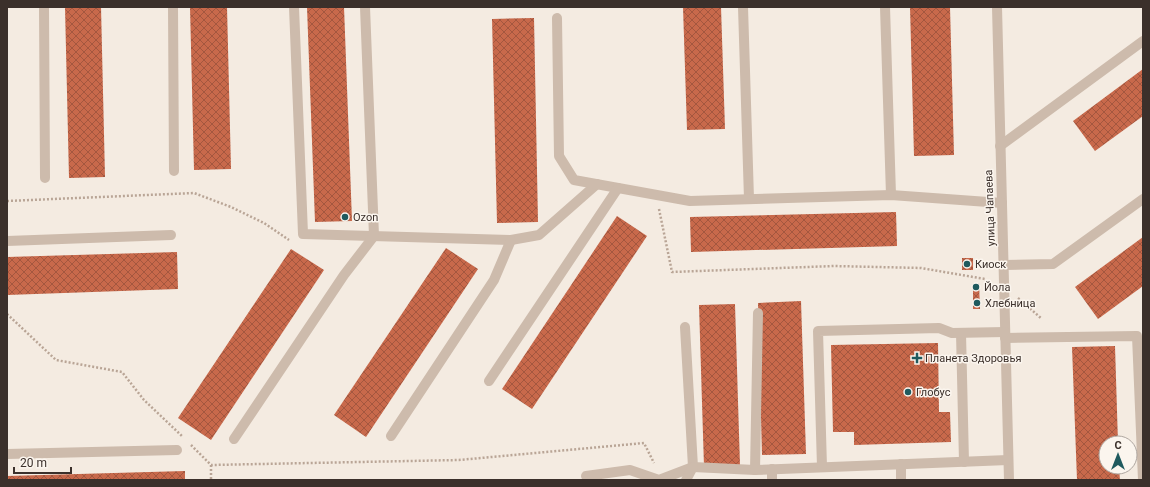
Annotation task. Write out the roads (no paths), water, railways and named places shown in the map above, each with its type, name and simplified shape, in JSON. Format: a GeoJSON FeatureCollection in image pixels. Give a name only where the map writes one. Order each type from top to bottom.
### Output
{"type":"FeatureCollection","features":[{"type":"Feature","properties":{"kind":"street"},"geometry":{"type":"LineString","coordinates":[[44,7],[45,178]]}},
{"type":"Feature","properties":{"kind":"street"},"geometry":{"type":"LineString","coordinates":[[172,7],[174,171]]}},
{"type":"Feature","properties":{"kind":"street"},"geometry":{"type":"LineString","coordinates":[[294,7],[303,234],[511,240],[539,235],[597,184]]}},
{"type":"Feature","properties":{"kind":"street"},"geometry":{"type":"LineString","coordinates":[[234,439],[344,275],[374,236],[365,7]]}},
{"type":"Feature","properties":{"kind":"street"},"geometry":{"type":"LineString","coordinates":[[743,7],[749,199]]}},
{"type":"Feature","properties":{"kind":"street"},"geometry":{"type":"LineString","coordinates":[[886,7],[891,196]]}},
{"type":"Feature","properties":{"kind":"street","name":"улица Чапаева"},"geometry":{"type":"LineString","coordinates":[[996,7],[1009,480]]}},
{"type":"Feature","properties":{"kind":"street"},"geometry":{"type":"LineString","coordinates":[[556,18],[559,156],[574,180],[690,201],[891,196],[1002,203]]}},
{"type":"Feature","properties":{"kind":"street"},"geometry":{"type":"LineString","coordinates":[[1000,146],[1143,41]]}},
{"type":"Feature","properties":{"kind":"street"},"geometry":{"type":"LineString","coordinates":[[489,381],[618,188]]}},
{"type":"Feature","properties":{"kind":"street"},"geometry":{"type":"LineString","coordinates":[[1004,265],[1053,264],[1143,200]]}},
{"type":"Feature","properties":{"kind":"street"},"geometry":{"type":"LineString","coordinates":[[7,241],[171,236]]}},
{"type":"Feature","properties":{"kind":"street"},"geometry":{"type":"LineString","coordinates":[[391,436],[494,280],[511,240]]}},
{"type":"Feature","properties":{"kind":"street"},"geometry":{"type":"LineString","coordinates":[[755,470],[758,313]]}},
{"type":"Feature","properties":{"kind":"street"},"geometry":{"type":"LineString","coordinates":[[685,327],[692,467],[686,480]]}},
{"type":"Feature","properties":{"kind":"street"},"geometry":{"type":"LineString","coordinates":[[822,467],[818,331],[939,328],[952,333],[1140,336],[1143,480]]}},
{"type":"Feature","properties":{"kind":"street"},"geometry":{"type":"LineString","coordinates":[[961,333],[964,462]]}},
{"type":"Feature","properties":{"kind":"street"},"geometry":{"type":"LineString","coordinates":[[7,454],[177,450]]}},
{"type":"Feature","properties":{"kind":"street"},"geometry":{"type":"LineString","coordinates":[[586,476],[630,470],[659,480],[692,467],[755,470],[772,475],[822,467],[1008,460]]}},
{"type":"Feature","properties":{"kind":"street"},"geometry":{"type":"LineString","coordinates":[[901,464],[901,480]]}},
{"type":"Feature","properties":{"kind":"place","name":"Ozon"},"geometry":{"type":"Point","coordinates":[345,217]}},
{"type":"Feature","properties":{"kind":"place","name":"Киоск"},"geometry":{"type":"Point","coordinates":[967,264]}},
{"type":"Feature","properties":{"kind":"place","name":"Йола"},"geometry":{"type":"Point","coordinates":[976,287]}},
{"type":"Feature","properties":{"kind":"place","name":"Хлебница"},"geometry":{"type":"Point","coordinates":[977,303]}},
{"type":"Feature","properties":{"kind":"place","name":"Планета Здоровья"},"geometry":{"type":"Point","coordinates":[917,358]}},
{"type":"Feature","properties":{"kind":"place","name":"Глобус"},"geometry":{"type":"Point","coordinates":[908,392]}}]}
